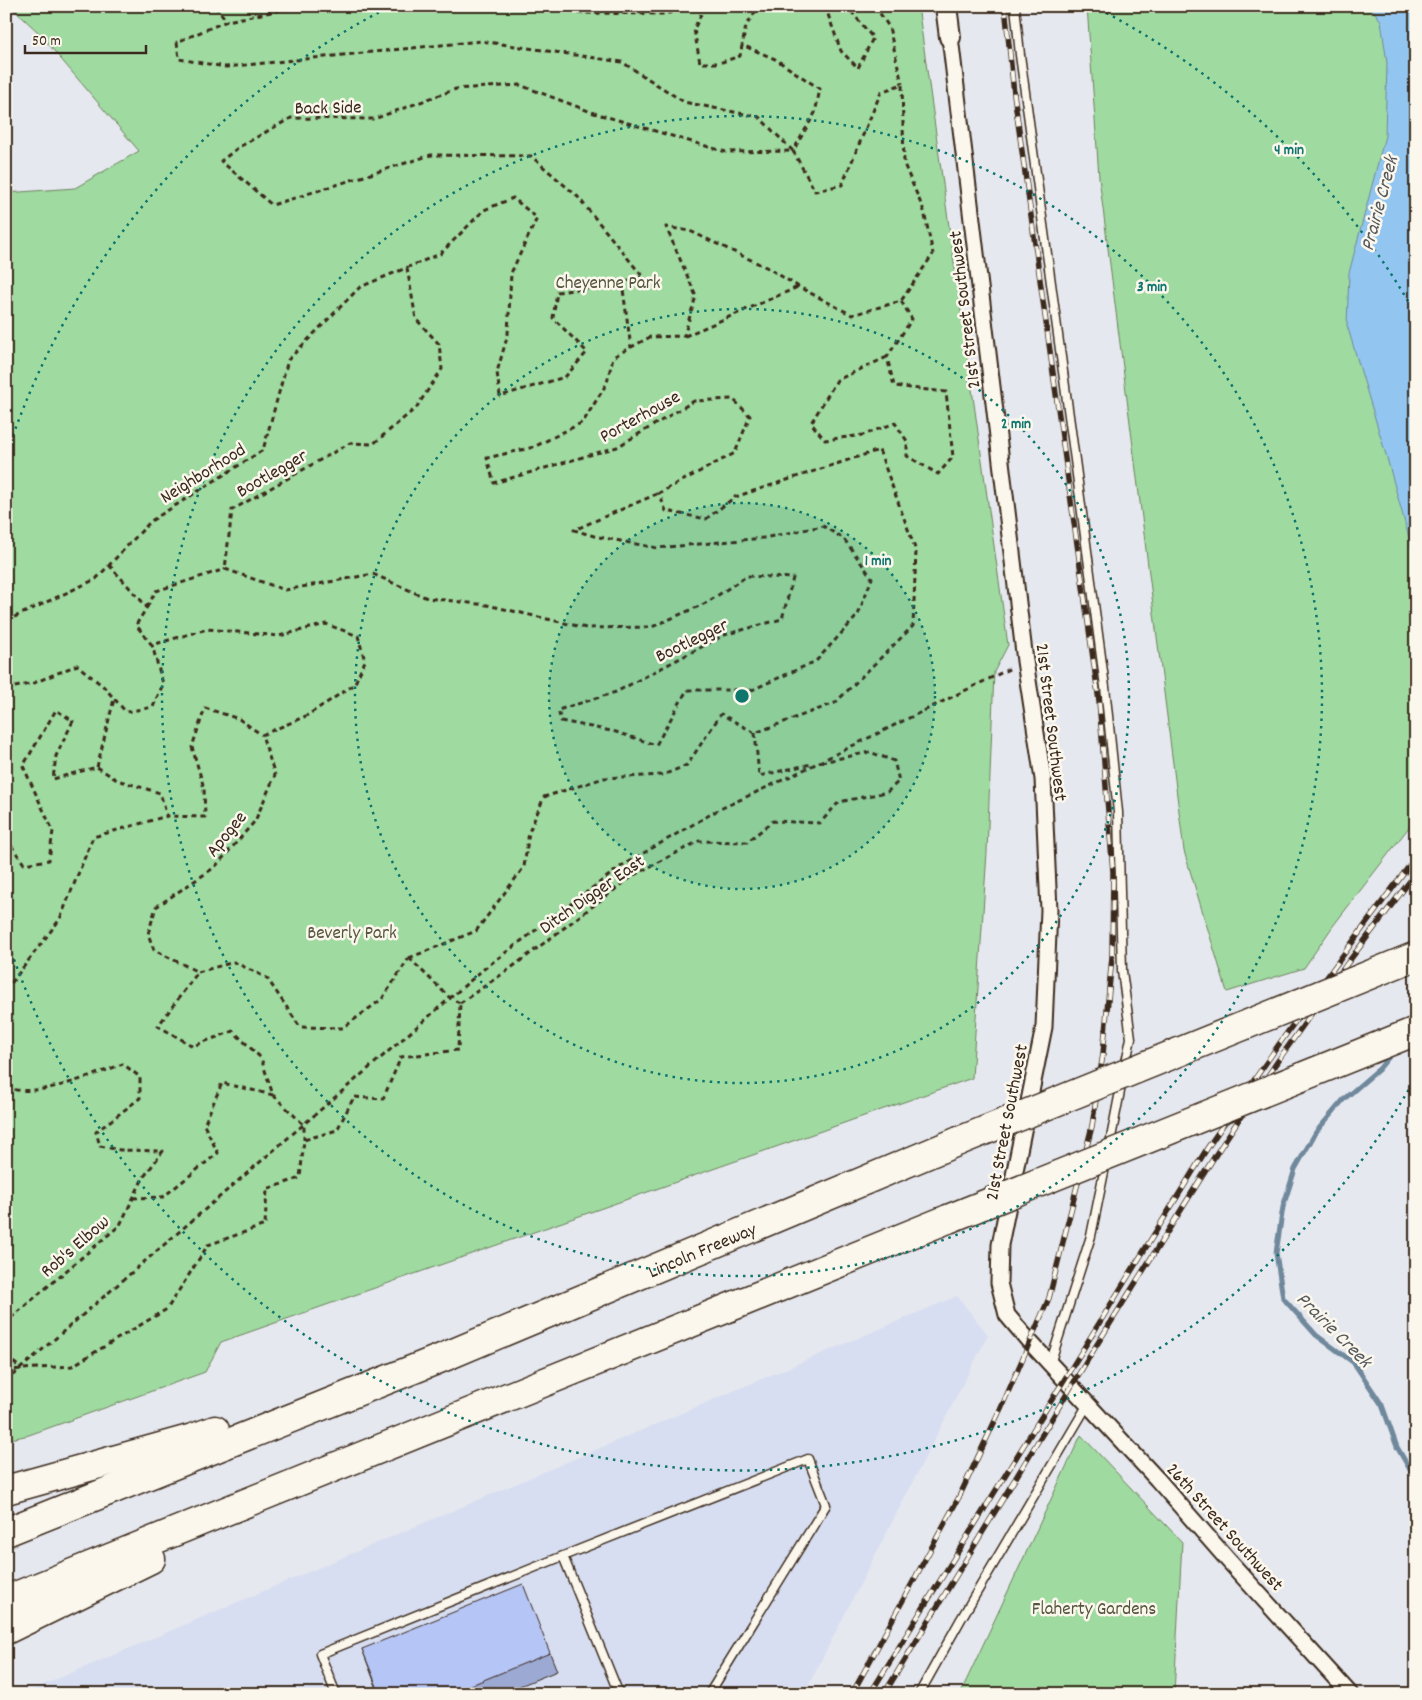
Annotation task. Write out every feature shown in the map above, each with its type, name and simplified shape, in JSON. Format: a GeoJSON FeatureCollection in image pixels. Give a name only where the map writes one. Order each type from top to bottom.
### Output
{"type":"FeatureCollection","features":[{"type":"Feature","properties":{"kind":"highway","name":"Lincoln Freeway"},"geometry":{"type":"LineString","coordinates":[[444,1357],[959,1141],[1416,956]]}},
{"type":"Feature","properties":{"kind":"highway"},"geometry":{"type":"LineString","coordinates":[[6,1600],[1416,1030]]}},
{"type":"Feature","properties":{"kind":"highway"},"geometry":{"type":"LineString","coordinates":[[6,1490],[193,1438],[335,1386],[444,1357]]}},
{"type":"Feature","properties":{"kind":"highway"},"geometry":{"type":"LineString","coordinates":[[6,1532],[444,1357]]}},
{"type":"Feature","properties":{"kind":"highway"},"geometry":{"type":"LineString","coordinates":[[6,1630],[360,1456]]}},
{"type":"Feature","properties":{"kind":"street"},"geometry":{"type":"LineString","coordinates":[[946,6],[950,37]]}},
{"type":"Feature","properties":{"kind":"street","name":"21st Street Southwest"},"geometry":{"type":"LineString","coordinates":[[950,37],[1025,661],[1043,778],[1049,910],[1044,1027],[1000,1245],[999,1283],[1007,1315],[1071,1386]]}},
{"type":"Feature","properties":{"kind":"street","name":"26th Street Southwest"},"geometry":{"type":"LineString","coordinates":[[1071,1386],[1350,1694]]}},
{"type":"Feature","properties":{"kind":"lane"},"geometry":{"type":"LineString","coordinates":[[1016,6],[1023,75],[1106,697],[1118,812],[1122,971],[1131,1038],[1091,1236],[1050,1364]]}},
{"type":"Feature","properties":{"kind":"lane"},"geometry":{"type":"LineString","coordinates":[[919,1694],[1088,1404]]}},
{"type":"Feature","properties":{"kind":"lane"},"geometry":{"type":"LineString","coordinates":[[336,1694],[320,1654],[808,1459],[826,1505],[709,1694]]}},
{"type":"Feature","properties":{"kind":"lane"},"geometry":{"type":"LineString","coordinates":[[563,1556],[618,1694]]}},
{"type":"Feature","properties":{"kind":"path"},"geometry":{"type":"LineString","coordinates":[[215,6],[227,21]]}},
{"type":"Feature","properties":{"kind":"path"},"geometry":{"type":"LineString","coordinates":[[301,6],[227,21],[177,42],[179,59],[226,67],[481,41],[622,62],[684,102],[760,117],[793,152],[815,191],[842,185],[881,92],[902,84]]}},
{"type":"Feature","properties":{"kind":"path"},"geometry":{"type":"LineString","coordinates":[[561,6],[577,13],[664,14],[704,6]]}},
{"type":"Feature","properties":{"kind":"path"},"geometry":{"type":"LineString","coordinates":[[704,6],[694,28],[700,62],[719,63],[740,56],[746,26],[760,6]]}},
{"type":"Feature","properties":{"kind":"path"},"geometry":{"type":"LineString","coordinates":[[825,6],[841,51],[858,68],[873,38],[846,6]]}},
{"type":"Feature","properties":{"kind":"path"},"geometry":{"type":"LineString","coordinates":[[684,336],[696,296],[666,227],[690,231],[768,268],[852,315],[900,302],[933,254],[924,211],[904,164],[902,84],[888,27],[875,6]]}},
{"type":"Feature","properties":{"kind":"path"},"geometry":{"type":"LineString","coordinates":[[742,45],[775,59],[820,89],[815,113],[793,152]]}},
{"type":"Feature","properties":{"kind":"path","name":"Back Side"},"geometry":{"type":"LineString","coordinates":[[407,268],[440,254],[484,210],[514,198],[538,218],[511,274],[508,334],[497,372],[500,396],[565,377],[587,352],[553,318],[557,292],[606,286],[643,277],[578,197],[531,156],[431,155],[272,205],[221,161],[239,147],[291,118],[374,119],[456,89],[520,85],[594,113],[726,152],[793,152]]}},
{"type":"Feature","properties":{"kind":"path","name":"Neighborhood"},"geometry":{"type":"LineString","coordinates":[[6,621],[96,579],[151,520],[262,450],[288,360],[360,287],[407,268]]}},
{"type":"Feature","properties":{"kind":"path","name":"Bootlegger"},"geometry":{"type":"LineString","coordinates":[[407,268],[416,319],[439,344],[442,368],[416,408],[373,444],[350,443],[232,510],[225,569],[285,590],[373,574],[427,598],[487,605],[586,628],[652,626],[706,603],[747,576],[793,578],[782,618],[724,635],[616,692],[558,710],[561,721],[616,732],[656,744],[687,690],[752,690],[816,661],[858,615],[872,578],[844,539],[823,526],[763,538],[657,548],[594,536],[574,530],[659,493]]}},
{"type":"Feature","properties":{"kind":"path"},"geometry":{"type":"LineString","coordinates":[[622,282],[631,348]]}},
{"type":"Feature","properties":{"kind":"path"},"geometry":{"type":"LineString","coordinates":[[684,336],[799,287]]}},
{"type":"Feature","properties":{"kind":"path"},"geometry":{"type":"LineString","coordinates":[[887,357],[894,386],[946,392],[953,457],[938,474],[907,456],[907,441],[895,423],[863,436],[825,440],[811,423],[837,380],[887,357],[912,319],[900,302]]}},
{"type":"Feature","properties":{"kind":"path","name":"Porterhouse"},"geometry":{"type":"LineString","coordinates":[[659,493],[735,454],[750,416],[733,400],[694,401],[617,448],[494,483],[486,458],[534,447],[583,422],[606,383],[614,357],[650,337],[684,336]]}},
{"type":"Feature","properties":{"kind":"path"},"geometry":{"type":"LineString","coordinates":[[6,1370],[72,1366],[167,1309],[208,1245],[265,1225],[267,1189],[300,1178],[304,1125],[273,1095],[261,1058],[233,1031],[194,1046],[158,1026],[198,972],[234,962],[267,978],[300,1027],[343,1028],[382,999],[409,958],[476,931],[524,867],[529,832],[544,797],[604,778],[663,775],[687,765],[721,714],[756,733],[835,703],[913,626],[916,551],[879,450],[735,497],[706,519],[666,512],[659,493]]}},
{"type":"Feature","properties":{"kind":"path"},"geometry":{"type":"LineString","coordinates":[[109,565],[147,607]]}},
{"type":"Feature","properties":{"kind":"path"},"geometry":{"type":"LineString","coordinates":[[6,689],[34,683],[77,665],[104,687],[126,712],[153,707],[163,684],[152,644],[136,625],[156,591],[225,569]]}},
{"type":"Feature","properties":{"kind":"path"},"geometry":{"type":"LineString","coordinates":[[6,990],[60,919],[93,837],[167,816],[205,817],[204,788],[192,747],[205,708],[239,719],[262,735],[306,716],[354,685],[365,661],[358,636],[326,624],[279,636],[207,629],[152,644]]}},
{"type":"Feature","properties":{"kind":"path"},"geometry":{"type":"LineString","coordinates":[[6,1381],[485,968],[623,865],[718,810],[1025,661]]}},
{"type":"Feature","properties":{"kind":"path"},"geometry":{"type":"LineString","coordinates":[[97,767],[115,699]]}},
{"type":"Feature","properties":{"kind":"path"},"geometry":{"type":"LineString","coordinates":[[6,838],[24,864],[49,860],[53,831],[23,766],[56,710],[73,721],[56,756],[53,779],[97,767],[117,780],[160,793],[167,816]]}},
{"type":"Feature","properties":{"kind":"path"},"geometry":{"type":"LineString","coordinates":[[756,733],[759,776],[818,763]]}},
{"type":"Feature","properties":{"kind":"path","name":"Apogee"},"geometry":{"type":"LineString","coordinates":[[198,972],[154,950],[148,934],[156,906],[215,867],[255,821],[274,775],[262,735]]}},
{"type":"Feature","properties":{"kind":"path","name":"Ditch Digger East"},"geometry":{"type":"LineString","coordinates":[[460,1003],[511,968],[634,874],[691,845],[699,841],[747,842],[773,821],[820,823],[839,802],[887,792],[899,781],[894,761],[870,752],[818,763]]}},
{"type":"Feature","properties":{"kind":"path"},"geometry":{"type":"LineString","coordinates":[[304,1140],[337,1130],[354,1097],[383,1099],[401,1057],[458,1050],[460,1003],[450,998],[409,958]]}},
{"type":"Feature","properties":{"kind":"path","name":"Rob's Elbow"},"geometry":{"type":"LineString","coordinates":[[6,1088],[15,1092],[60,1086],[123,1064],[140,1077],[140,1098],[96,1132],[100,1146],[120,1150],[163,1151],[143,1178],[120,1225],[6,1322]]}},
{"type":"Feature","properties":{"kind":"path"},"geometry":{"type":"LineString","coordinates":[[133,1198],[162,1198],[218,1152],[204,1125],[222,1083],[273,1095]]}},
{"type":"Feature","properties":{"kind":"path"},"geometry":{"type":"LineString","coordinates":[[6,1357],[21,1368]]}},
{"type":"Feature","properties":{"kind":"shaded area"},"geometry":{"type":"Polygon","coordinates":[[[957,1296],[988,1335],[804,1694],[22,1694],[957,1296]]]}},
{"type":"Feature","properties":{"kind":"green space","name":"Beverly Park"},"geometry":{"type":"Polygon","coordinates":[[[10,6],[918,6],[1008,645],[994,672],[987,852],[972,1078],[221,1342],[205,1372],[29,1435],[6,1440],[6,193],[75,188],[139,151],[38,32],[10,6]]]}},
{"type":"Feature","properties":{"kind":"green space"},"geometry":{"type":"Polygon","coordinates":[[[1087,6],[1416,6],[1416,818],[1333,926],[1304,968],[1227,992],[1184,851],[1099,177],[1087,6]]]}},
{"type":"Feature","properties":{"kind":"green space","name":"Flaherty Gardens"},"geometry":{"type":"Polygon","coordinates":[[[1081,1435],[1182,1542],[1174,1694],[960,1694],[1081,1435]]]}},
{"type":"Feature","properties":{"kind":"water"},"geometry":{"type":"Polygon","coordinates":[[[1370,6],[1416,6],[1416,563],[1347,325],[1349,273],[1385,136],[1387,63],[1381,21],[1370,6]]]}},
{"type":"Feature","properties":{"kind":"building"},"geometry":{"type":"Polygon","coordinates":[[[523,1584],[550,1653],[449,1694],[380,1694],[362,1649],[523,1584]]]}},
{"type":"Feature","properties":{"kind":"waterway","name":"Prairie Creek"},"geometry":{"type":"LineString","coordinates":[[1392,1053],[1379,1069],[1344,1099],[1316,1132],[1295,1169],[1283,1207],[1276,1253],[1283,1298],[1316,1335],[1354,1363],[1382,1405],[1397,1447],[1416,1480]]}},
{"type":"Feature","properties":{"kind":"railway"},"geometry":{"type":"LineString","coordinates":[[852,1694],[959,1497],[1002,1406],[1049,1298],[1092,1126],[1103,1054],[1112,957],[1113,872],[1099,701],[1014,94],[1005,6]]}},
{"type":"Feature","properties":{"kind":"railway"},"geometry":{"type":"LineString","coordinates":[[870,1694],[1208,1147],[1310,1001],[1416,857]]}},
{"type":"Feature","properties":{"kind":"railway"},"geometry":{"type":"LineString","coordinates":[[884,1694],[1096,1346],[1218,1151],[1277,1062],[1346,965],[1416,873]]}},
{"type":"Feature","properties":{"kind":"park label","name":"Cheyenne Park"},"geometry":{"type":"Point","coordinates":[608,281]}}]}
